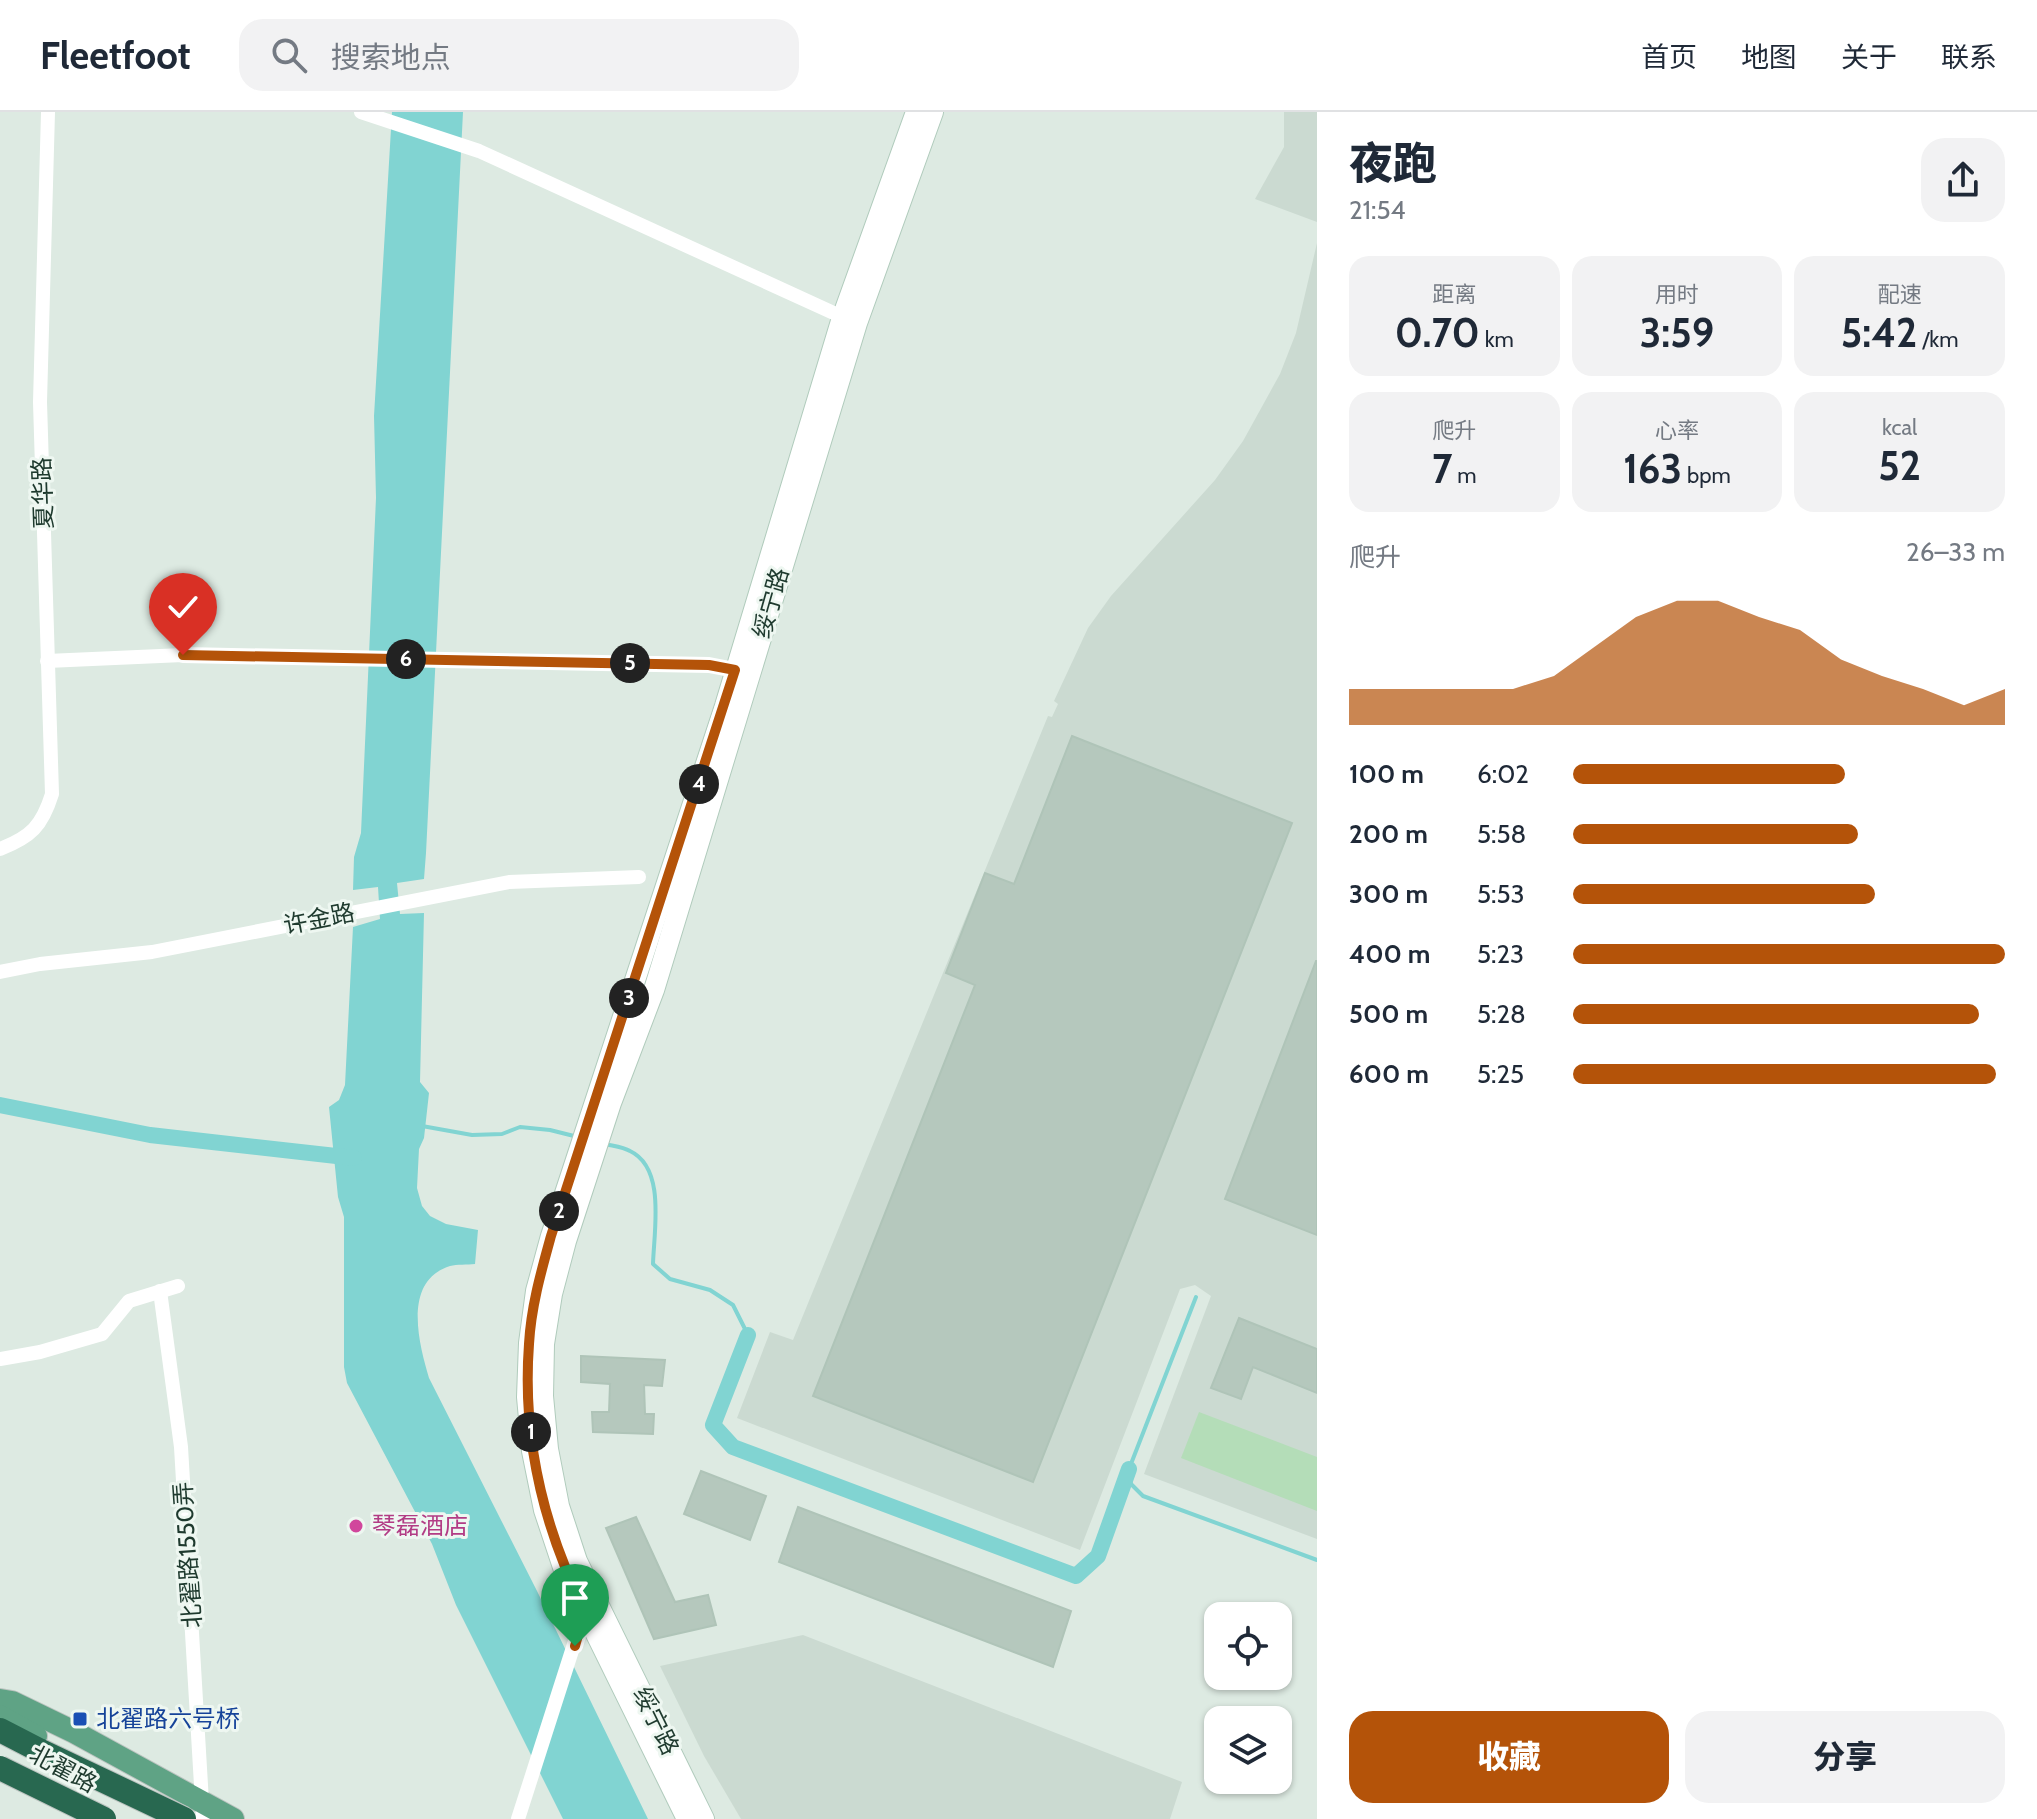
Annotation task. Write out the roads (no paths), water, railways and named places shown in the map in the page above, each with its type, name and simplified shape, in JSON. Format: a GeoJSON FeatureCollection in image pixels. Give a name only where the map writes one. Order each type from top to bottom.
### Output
{"type":"FeatureCollection","features":[{"type":"Feature","properties":{"kind":"highway"},"geometry":{"type":"LineString","coordinates":[[0,1730],[168,1819]]}},
{"type":"Feature","properties":{"kind":"highway"},"geometry":{"type":"LineString","coordinates":[[41,1751],[193,1815]]}},
{"type":"Feature","properties":{"kind":"highway"},"geometry":{"type":"LineString","coordinates":[[0,1767],[83,1819]]}},
{"type":"Feature","properties":{"kind":"highway"},"geometry":{"type":"LineString","coordinates":[[0,1767],[103,1819]]}},
{"type":"Feature","properties":{"kind":"main road","name":"绥宁路"},"geometry":{"type":"LineString","coordinates":[[704,1819],[577,1561],[559,1506],[548,1449],[543,1396],[544,1344],[552,1294],[590,1142],[603,1102],[654,990],[743,672],[916,112]]}},
{"type":"Feature","properties":{"kind":"main road","name":"绥宁路"},"geometry":{"type":"LineString","coordinates":[[850,320],[933,112]]}},
{"type":"Feature","properties":{"kind":"main road","name":"绥宁路"},"geometry":{"type":"LineString","coordinates":[[590,1142],[551,1236],[536,1291],[529,1343],[527,1397],[532,1451],[544,1510],[563,1567],[687,1819]]}},
{"type":"Feature","properties":{"kind":"main road"},"geometry":{"type":"LineString","coordinates":[[0,1700],[12,1702],[74,1732],[151,1775],[193,1815],[233,1819]]}},
{"type":"Feature","properties":{"kind":"main road","name":"北翟路"},"geometry":{"type":"LineString","coordinates":[[0,1716],[90,1767],[193,1815]]}},
{"type":"Feature","properties":{"kind":"main road"},"geometry":{"type":"LineString","coordinates":[[90,1767],[151,1775]]}},
{"type":"Feature","properties":{"kind":"street","name":"夏华路"},"geometry":{"type":"LineString","coordinates":[[0,849],[23,840],[35,830],[52,794],[40,402],[48,112]]}},
{"type":"Feature","properties":{"kind":"street"},"geometry":{"type":"LineString","coordinates":[[361,112],[471,148],[850,320]]}},
{"type":"Feature","properties":{"kind":"street"},"geometry":{"type":"LineString","coordinates":[[47,661],[183,655],[709,665],[743,672]]}},
{"type":"Feature","properties":{"kind":"street","name":"许金路"},"geometry":{"type":"LineString","coordinates":[[0,972],[40,964],[152,952],[509,882],[639,877]]}},
{"type":"Feature","properties":{"kind":"street"},"geometry":{"type":"LineString","coordinates":[[0,1359],[40,1352],[102,1334],[129,1301],[178,1286]]}},
{"type":"Feature","properties":{"kind":"street","name":"北翟路1550弄"},"geometry":{"type":"LineString","coordinates":[[160,1291],[181,1447],[193,1815]]}},
{"type":"Feature","properties":{"kind":"street"},"geometry":{"type":"LineString","coordinates":[[518,1819],[592,1590]]}},
{"type":"Feature","properties":{"kind":"water"},"geometry":{"type":"Polygon","coordinates":[[[392,112],[463,112],[424,879],[397,883],[400,914],[424,913],[420,1082],[429,1093],[424,1138],[419,1149],[417,1188],[422,1206],[430,1216],[446,1224],[478,1230],[475,1264],[450,1266],[435,1274],[425,1285],[418,1315],[421,1348],[429,1378],[648,1819],[563,1819],[456,1605],[432,1544],[347,1383],[344,1367],[344,1217],[338,1197],[329,1107],[339,1100],[345,1085],[353,927],[380,919],[378,887],[353,890],[354,857],[361,833],[376,498],[374,416],[392,112]]]}},
{"type":"Feature","properties":{"kind":"waterway"},"geometry":{"type":"LineString","coordinates":[[0,1105],[150,1135],[354,1158]]}},
{"type":"Feature","properties":{"kind":"waterway"},"geometry":{"type":"LineString","coordinates":[[422,1126],[472,1135],[502,1134],[520,1127],[578,1137]]}},
{"type":"Feature","properties":{"kind":"waterway"},"geometry":{"type":"LineString","coordinates":[[605,1144],[630,1151],[641,1159],[649,1171],[656,1218],[653,1264],[670,1279],[710,1290],[733,1305],[748,1335]]}},
{"type":"Feature","properties":{"kind":"waterway"},"geometry":{"type":"LineString","coordinates":[[1196,1297],[1129,1469],[1131,1484],[1143,1496],[1317,1560]]}},
{"type":"Feature","properties":{"kind":"waterway"},"geometry":{"type":"LineString","coordinates":[[748,1335],[713,1425],[733,1447],[1076,1576],[1098,1556],[1129,1469]]}},
{"type":"Feature","properties":{"kind":"place","name":"琴磊酒店"},"geometry":{"type":"Point","coordinates":[356,1526]}},
{"type":"Feature","properties":{"kind":"place","name":"北翟路六号桥"},"geometry":{"type":"Point","coordinates":[80,1719]}}]}
